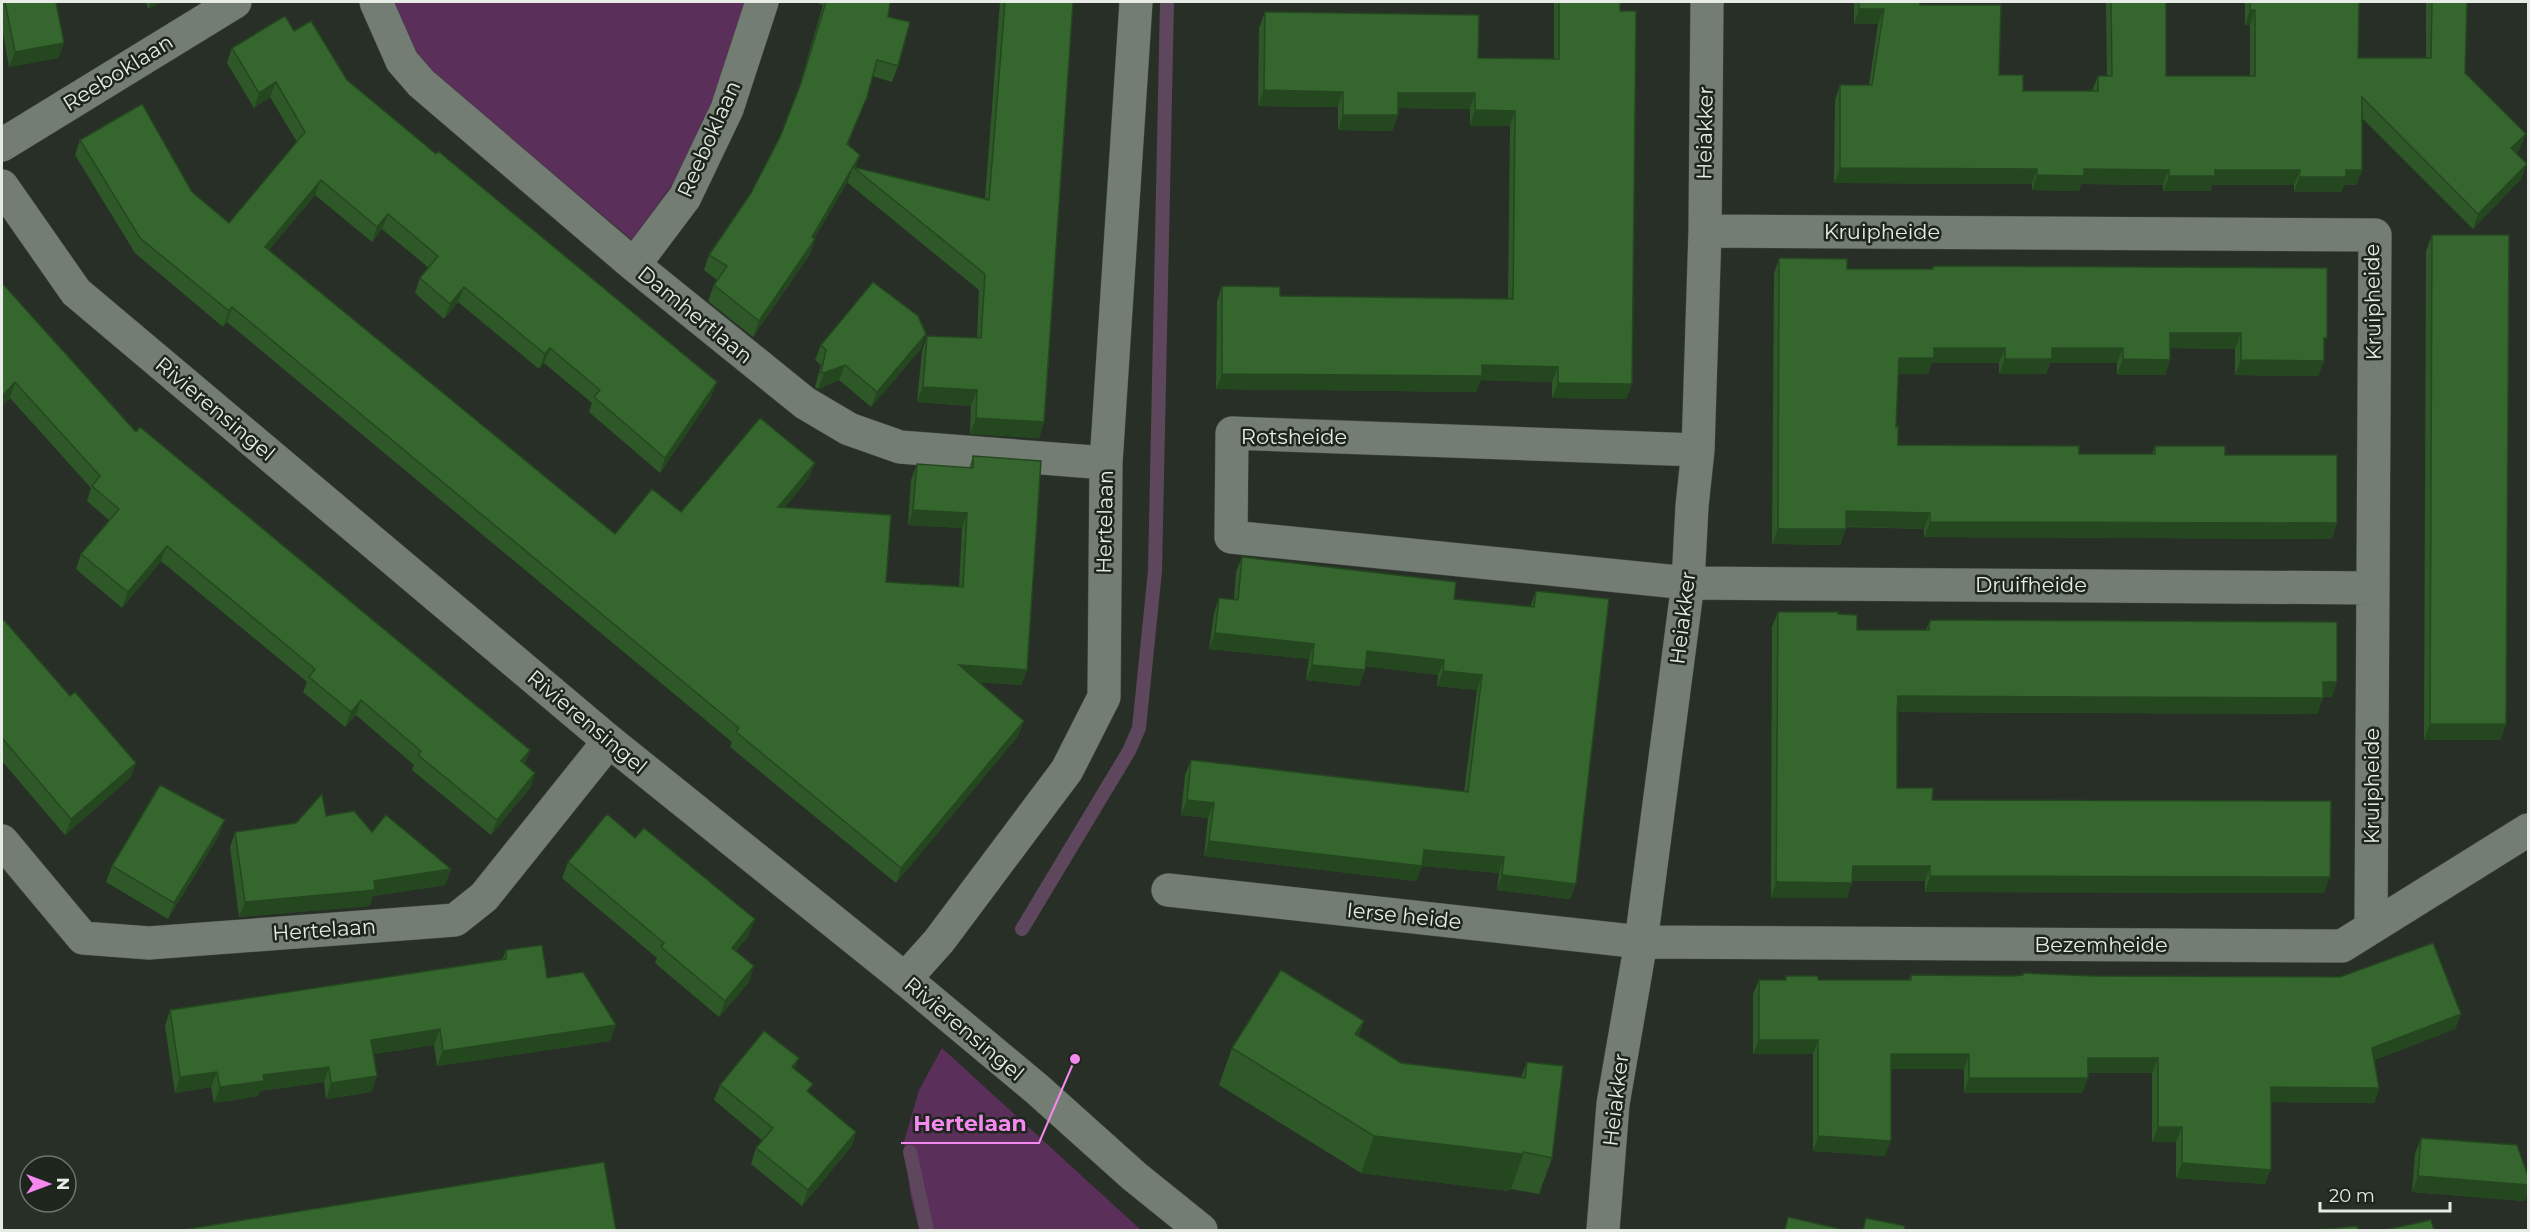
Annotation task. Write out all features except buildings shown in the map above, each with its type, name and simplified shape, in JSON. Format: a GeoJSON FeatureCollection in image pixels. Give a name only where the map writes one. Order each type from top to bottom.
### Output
{"type":"FeatureCollection","features":[{"type":"Feature","properties":{"kind":"street","name":"Reeboklaan"},"geometry":{"type":"LineString","coordinates":[[2,145],[235,2]]}},
{"type":"Feature","properties":{"kind":"street","name":"Damhertlaan"},"geometry":{"type":"LineString","coordinates":[[376,2],[402,60],[421,83],[634,266],[805,403],[849,429],[900,447],[1106,463]]}},
{"type":"Feature","properties":{"kind":"street","name":"Reeboklaan"},"geometry":{"type":"LineString","coordinates":[[634,266],[685,197],[727,109],[762,2]]}},
{"type":"Feature","properties":{"kind":"street","name":"Hertelaan"},"geometry":{"type":"LineString","coordinates":[[905,979],[939,941],[1067,770],[1104,697],[1106,463],[1136,2]]}},
{"type":"Feature","properties":{"kind":"street","name":"Heiakker"},"geometry":{"type":"LineString","coordinates":[[1603,1230],[1613,1104],[1641,942],[1688,583],[1698,450],[1707,2]]}},
{"type":"Feature","properties":{"kind":"street","name":"Rivierensingel"},"geometry":{"type":"LineString","coordinates":[[2,186],[76,292],[609,741],[905,979],[1037,1089],[1134,1176],[1201,1230]]}},
{"type":"Feature","properties":{"kind":"street","name":"Kruipheide"},"geometry":{"type":"LineString","coordinates":[[1704,231],[2375,234],[2371,928]]}},
{"type":"Feature","properties":{"kind":"street","name":"Rotsheide"},"geometry":{"type":"LineString","coordinates":[[1688,583],[1231,537],[1232,433],[1698,450]]}},
{"type":"Feature","properties":{"kind":"street","name":"Druifheide"},"geometry":{"type":"LineString","coordinates":[[1688,583],[2373,588]]}},
{"type":"Feature","properties":{"kind":"street","name":"Hertelaan"},"geometry":{"type":"LineString","coordinates":[[2,841],[83,938],[148,943],[455,920],[484,897],[609,741]]}},
{"type":"Feature","properties":{"kind":"street","name":"Bezemheide"},"geometry":{"type":"LineString","coordinates":[[1641,942],[2343,946],[2529,831]]}},
{"type":"Feature","properties":{"kind":"street","name":"Ierse heide"},"geometry":{"type":"LineString","coordinates":[[1168,890],[1641,942]]}},
{"type":"Feature","properties":{"kind":"shaded area"},"geometry":{"type":"Polygon","coordinates":[[[361,2],[753,2],[716,98],[677,178],[632,240],[402,47],[361,2]]]}},
{"type":"Feature","properties":{"kind":"shaded area"},"geometry":{"type":"Polygon","coordinates":[[[942,1048],[1141,1230],[919,1230],[910,1192],[904,1142],[919,1090],[942,1048]]]}},
{"type":"Feature","properties":{"kind":"waterway"},"geometry":{"type":"LineString","coordinates":[[1022,929],[1129,751],[1139,728],[1155,571],[1167,2]]}},
{"type":"Feature","properties":{"kind":"waterway"},"geometry":{"type":"LineString","coordinates":[[910,1152],[927,1230]]}},
{"type":"Feature","properties":{"kind":"place","name":"Hertelaan"},"geometry":{"type":"Point","coordinates":[1075,1059]}}]}
